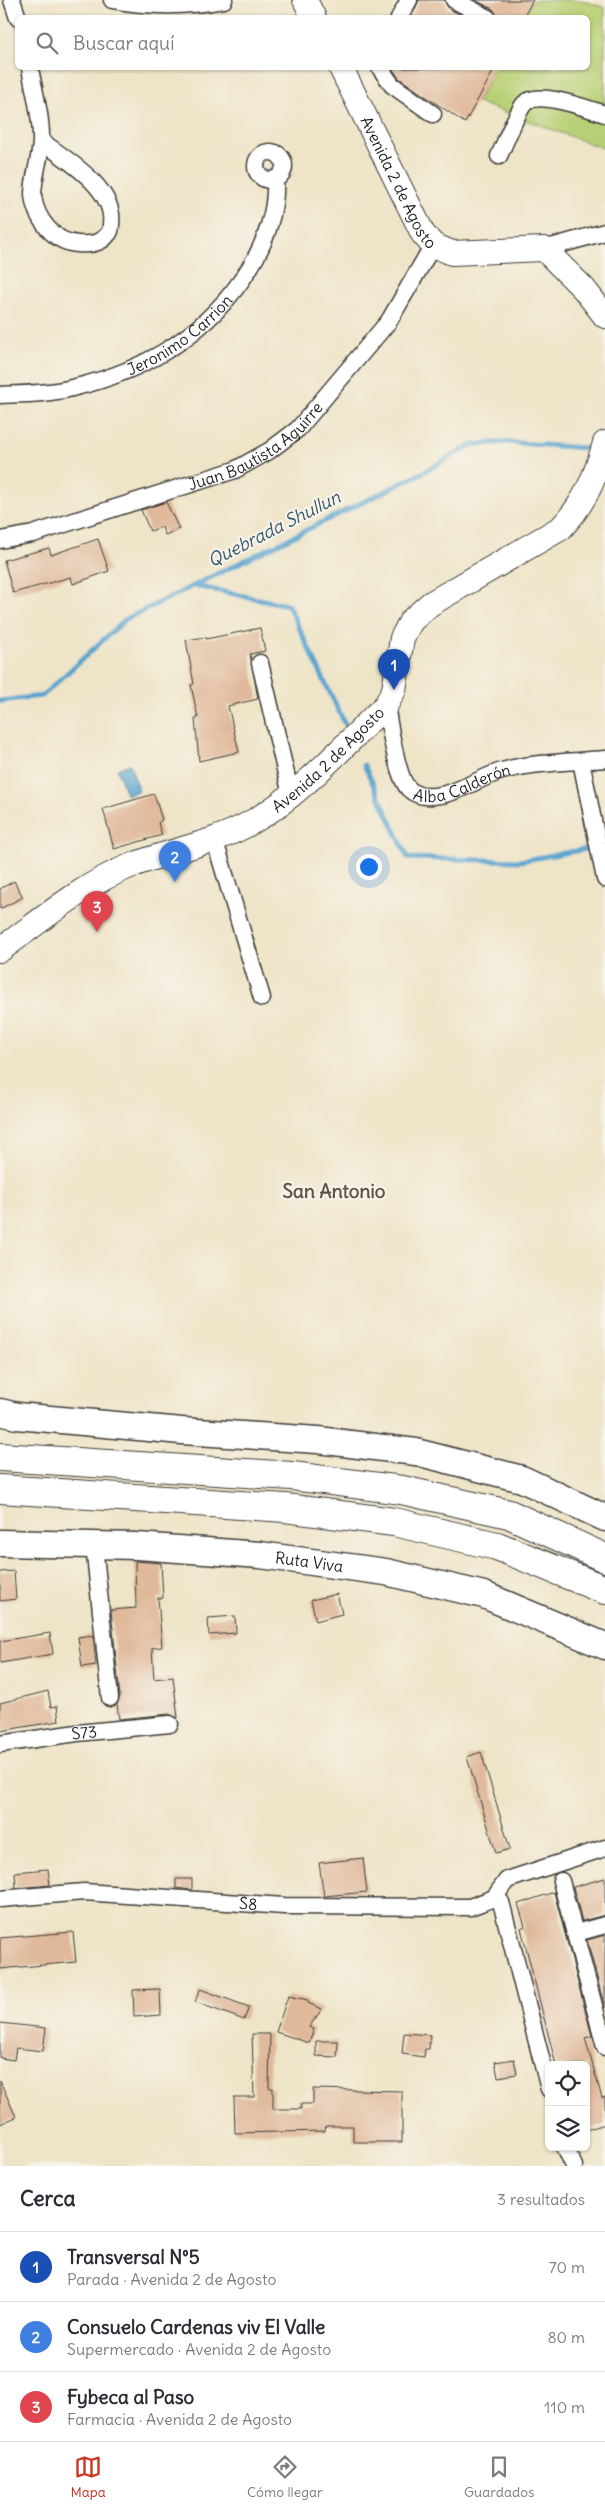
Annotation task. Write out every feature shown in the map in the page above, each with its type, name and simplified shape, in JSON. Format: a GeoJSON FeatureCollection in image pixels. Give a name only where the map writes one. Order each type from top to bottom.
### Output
{"type":"FeatureCollection","features":[{"type":"Feature","properties":{"kind":"highway"},"geometry":{"type":"LineString","coordinates":[[0,1457],[292,1476],[402,1490],[509,1514],[605,1558]]}},
{"type":"Feature","properties":{"kind":"highway"},"geometry":{"type":"LineString","coordinates":[[0,1489],[285,1508],[394,1522],[497,1546],[605,1590]]}},
{"type":"Feature","properties":{"kind":"main road"},"geometry":{"type":"LineString","coordinates":[[305,0],[312,15]]}},
{"type":"Feature","properties":{"kind":"main road","name":"Avenida 2 de Agosto"},"geometry":{"type":"LineString","coordinates":[[347,70],[423,234],[433,245],[452,253],[544,249]]}},
{"type":"Feature","properties":{"kind":"main road"},"geometry":{"type":"LineString","coordinates":[[544,249],[584,289],[605,316]]}},
{"type":"Feature","properties":{"kind":"main road","name":"Avenida 2 de Agosto"},"geometry":{"type":"LineString","coordinates":[[0,950],[92,884],[130,865],[214,838],[251,823],[291,795],[386,705],[394,690],[402,638],[411,621],[430,604],[561,528],[577,512],[590,490],[605,443]]}},
{"type":"Feature","properties":{"kind":"main road"},"geometry":{"type":"LineString","coordinates":[[0,1412],[17,1416],[182,1432],[318,1440],[416,1452],[522,1479],[605,1518]]}},
{"type":"Feature","properties":{"kind":"main road","name":"Ruta Viva"},"geometry":{"type":"LineString","coordinates":[[0,1543],[137,1546],[260,1555],[386,1572],[484,1595],[605,1646]]}},
{"type":"Feature","properties":{"kind":"street"},"geometry":{"type":"LineString","coordinates":[[12,0],[17,15]]}},
{"type":"Feature","properties":{"kind":"street"},"geometry":{"type":"LineString","coordinates":[[112,0],[151,5],[197,5],[224,0]]}},
{"type":"Feature","properties":{"kind":"street"},"geometry":{"type":"LineString","coordinates":[[401,15],[409,0]]}},
{"type":"Feature","properties":{"kind":"street"},"geometry":{"type":"LineString","coordinates":[[454,0],[482,15]]}},
{"type":"Feature","properties":{"kind":"street"},"geometry":{"type":"LineString","coordinates":[[30,70],[41,141],[33,196],[42,220],[58,239],[74,244],[88,245],[101,242],[110,233],[112,214],[104,196],[82,171],[41,141]]}},
{"type":"Feature","properties":{"kind":"street"},"geometry":{"type":"LineString","coordinates":[[381,70],[392,85],[433,114]]}},
{"type":"Feature","properties":{"kind":"street"},"geometry":{"type":"LineString","coordinates":[[499,156],[524,104],[534,98],[546,98],[605,114]]}},
{"type":"Feature","properties":{"kind":"street","name":"Jeronimo Carrion"},"geometry":{"type":"LineString","coordinates":[[0,395],[71,388],[125,371],[180,344],[214,315],[236,290],[259,254],[272,214],[276,193],[275,180]]}},
{"type":"Feature","properties":{"kind":"street"},"geometry":{"type":"LineString","coordinates":[[544,249],[605,232]]}},
{"type":"Feature","properties":{"kind":"street","name":"Juan Bautista Aguirre"},"geometry":{"type":"LineString","coordinates":[[0,540],[33,534],[235,470],[269,451],[298,430],[389,321],[433,245]]}},
{"type":"Feature","properties":{"kind":"street"},"geometry":{"type":"LineString","coordinates":[[260,663],[291,795]]}},
{"type":"Feature","properties":{"kind":"street","name":"Alba Calderón"},"geometry":{"type":"LineString","coordinates":[[386,705],[400,775],[408,788],[417,794],[427,796],[453,791],[500,772],[521,766],[605,759]]}},
{"type":"Feature","properties":{"kind":"street"},"geometry":{"type":"LineString","coordinates":[[581,761],[605,879]]}},
{"type":"Feature","properties":{"kind":"street"},"geometry":{"type":"LineString","coordinates":[[214,838],[262,998]]}},
{"type":"Feature","properties":{"kind":"street"},"geometry":{"type":"LineString","coordinates":[[94,1545],[110,1698]]}},
{"type":"Feature","properties":{"kind":"street","name":"S73"},"geometry":{"type":"LineString","coordinates":[[0,1744],[77,1732],[170,1724]]}},
{"type":"Feature","properties":{"kind":"street","name":"S8"},"geometry":{"type":"LineString","coordinates":[[0,1899],[84,1892],[284,1906],[470,1907],[494,1898],[507,1880],[605,1848]]}},
{"type":"Feature","properties":{"kind":"street"},"geometry":{"type":"LineString","coordinates":[[561,1881],[604,2042]]}},
{"type":"Feature","properties":{"kind":"street"},"geometry":{"type":"LineString","coordinates":[[494,1898],[502,1902],[545,2073]]}},
{"type":"Feature","properties":{"kind":"street"},"geometry":{"type":"LineString","coordinates":[[576,1933],[605,1925]]}},
{"type":"Feature","properties":{"kind":"street"},"geometry":{"type":"LineString","coordinates":[[567,2151],[574,2166]]}},
{"type":"Feature","properties":{"kind":"green space"},"geometry":{"type":"Polygon","coordinates":[[[533,0],[582,0],[605,8],[605,149],[477,102],[494,70],[590,70],[590,15],[524,15],[533,0]]]}},
{"type":"Feature","properties":{"kind":"water"},"geometry":{"type":"Polygon","coordinates":[[[130,764],[139,791],[126,795],[117,769],[130,764]]]}},
{"type":"Feature","properties":{"kind":"building"},"geometry":{"type":"Polygon","coordinates":[[[419,0],[444,0],[449,9],[460,15],[412,15],[419,0]]]}},
{"type":"Feature","properties":{"kind":"building"},"geometry":{"type":"Polygon","coordinates":[[[475,0],[533,0],[525,15],[496,15],[493,9],[475,0]]]}},
{"type":"Feature","properties":{"kind":"building"},"geometry":{"type":"Polygon","coordinates":[[[393,70],[494,70],[465,123],[399,78],[393,70]]]}},
{"type":"Feature","properties":{"kind":"building"},"geometry":{"type":"Polygon","coordinates":[[[166,502],[179,529],[165,535],[162,527],[150,531],[141,510],[166,502]]]}},
{"type":"Feature","properties":{"kind":"building"},"geometry":{"type":"Polygon","coordinates":[[[98,539],[109,571],[73,584],[71,577],[13,593],[4,560],[49,548],[51,555],[98,539]]]}},
{"type":"Feature","properties":{"kind":"building"},"geometry":{"type":"Polygon","coordinates":[[[260,628],[265,651],[250,654],[258,699],[228,706],[239,752],[199,761],[195,719],[198,718],[191,685],[194,684],[186,640],[206,637],[206,639],[260,628]]]}},
{"type":"Feature","properties":{"kind":"building"},"geometry":{"type":"Polygon","coordinates":[[[154,794],[162,820],[158,823],[162,835],[114,849],[103,809],[154,794]]]}},
{"type":"Feature","properties":{"kind":"building"},"geometry":{"type":"Polygon","coordinates":[[[14,881],[23,897],[0,909],[0,889],[14,881]]]}},
{"type":"Feature","properties":{"kind":"building"},"geometry":{"type":"Polygon","coordinates":[[[135,1561],[161,1563],[163,1598],[158,1598],[162,1647],[152,1648],[154,1679],[173,1677],[178,1718],[169,1714],[119,1719],[117,1704],[120,1697],[111,1610],[136,1608],[135,1561]]]}},
{"type":"Feature","properties":{"kind":"building"},"geometry":{"type":"Polygon","coordinates":[[[14,1571],[16,1599],[0,1601],[0,1572],[14,1571]]]}},
{"type":"Feature","properties":{"kind":"building"},"geometry":{"type":"Polygon","coordinates":[[[337,1594],[342,1614],[316,1621],[311,1600],[337,1594]]]}},
{"type":"Feature","properties":{"kind":"building"},"geometry":{"type":"Polygon","coordinates":[[[235,1616],[236,1633],[209,1635],[208,1618],[235,1616]]]}},
{"type":"Feature","properties":{"kind":"building"},"geometry":{"type":"Polygon","coordinates":[[[50,1633],[53,1654],[0,1663],[0,1641],[50,1633]]]}},
{"type":"Feature","properties":{"kind":"building"},"geometry":{"type":"Polygon","coordinates":[[[93,1635],[96,1665],[82,1667],[78,1637],[93,1635]]]}},
{"type":"Feature","properties":{"kind":"building"},"geometry":{"type":"Polygon","coordinates":[[[48,1691],[51,1707],[57,1706],[59,1721],[0,1731],[0,1703],[48,1691]]]}},
{"type":"Feature","properties":{"kind":"building"},"geometry":{"type":"Polygon","coordinates":[[[481,1752],[510,1849],[496,1853],[467,1757],[481,1752]]]}},
{"type":"Feature","properties":{"kind":"building"},"geometry":{"type":"Polygon","coordinates":[[[363,1858],[367,1892],[324,1896],[319,1863],[363,1858]]]}},
{"type":"Feature","properties":{"kind":"building"},"geometry":{"type":"Polygon","coordinates":[[[48,1869],[50,1885],[16,1888],[15,1872],[48,1869]]]}},
{"type":"Feature","properties":{"kind":"building"},"geometry":{"type":"Polygon","coordinates":[[[605,1878],[605,1915],[582,1921],[573,1887],[605,1878]]]}},
{"type":"Feature","properties":{"kind":"building"},"geometry":{"type":"Polygon","coordinates":[[[176,1879],[192,1879],[192,1890],[176,1888],[176,1879]]]}},
{"type":"Feature","properties":{"kind":"building"},"geometry":{"type":"Polygon","coordinates":[[[554,1892],[592,2036],[585,2038],[602,2098],[605,2097],[605,2124],[590,2129],[590,2061],[555,2061],[521,1928],[525,1926],[518,1904],[554,1892]]]}},
{"type":"Feature","properties":{"kind":"building"},"geometry":{"type":"Polygon","coordinates":[[[73,1932],[76,1962],[0,1969],[0,1938],[73,1932]]]}},
{"type":"Feature","properties":{"kind":"building"},"geometry":{"type":"Polygon","coordinates":[[[605,1935],[605,2008],[587,1940],[605,1935]]]}},
{"type":"Feature","properties":{"kind":"building"},"geometry":{"type":"Polygon","coordinates":[[[160,1989],[161,2015],[134,2017],[133,1990],[160,1989]]]}},
{"type":"Feature","properties":{"kind":"building"},"geometry":{"type":"Polygon","coordinates":[[[200,1989],[249,2007],[244,2020],[195,2002],[200,1989]]]}},
{"type":"Feature","properties":{"kind":"building"},"geometry":{"type":"Polygon","coordinates":[[[288,1996],[308,2000],[308,2003],[322,2009],[309,2027],[314,2029],[309,2043],[276,2032],[288,1996]]]}},
{"type":"Feature","properties":{"kind":"building"},"geometry":{"type":"Polygon","coordinates":[[[0,2023],[46,2028],[43,2051],[16,2048],[14,2060],[0,2058],[0,2023]]]}},
{"type":"Feature","properties":{"kind":"building"},"geometry":{"type":"Polygon","coordinates":[[[404,2033],[430,2035],[429,2049],[425,2049],[424,2057],[402,2054],[404,2033]]]}},
{"type":"Feature","properties":{"kind":"building"},"geometry":{"type":"Polygon","coordinates":[[[252,2034],[270,2034],[269,2088],[273,2088],[273,2109],[301,2109],[301,2104],[313,2104],[313,2089],[402,2091],[402,2142],[353,2142],[353,2126],[326,2126],[325,2131],[235,2133],[234,2097],[254,2097],[252,2034]]]}},
{"type":"Feature","properties":{"kind":"building"},"geometry":{"type":"Polygon","coordinates":[[[316,2041],[338,2041],[337,2057],[316,2056],[316,2041]]]}},
{"type":"Feature","properties":{"kind":"building"},"geometry":{"type":"Polygon","coordinates":[[[514,2059],[517,2074],[498,2077],[495,2062],[514,2059]]]}},
{"type":"Feature","properties":{"kind":"building"},"geometry":{"type":"Polygon","coordinates":[[[0,2081],[16,2117],[0,2124],[0,2081]]]}},
{"type":"Feature","properties":{"kind":"waterway","name":"Quebrada Shullun"},"geometry":{"type":"LineString","coordinates":[[0,701],[42,696],[126,619],[418,475],[472,445],[505,442],[585,448]]}},
{"type":"Feature","properties":{"kind":"waterway"},"geometry":{"type":"LineString","coordinates":[[195,586],[288,605],[345,724]]}},
{"type":"Feature","properties":{"kind":"waterway"},"geometry":{"type":"LineString","coordinates":[[364,765],[408,858],[520,861],[597,847]]}},
{"type":"Feature","properties":{"kind":"place","name":"Transversal N°5"},"geometry":{"type":"Point","coordinates":[394,690]}},
{"type":"Feature","properties":{"kind":"place","name":"Consuelo Cardenas viv El Valle"},"geometry":{"type":"Point","coordinates":[175,882]}},
{"type":"Feature","properties":{"kind":"place","name":"Fybeca al Paso"},"geometry":{"type":"Point","coordinates":[97,932]}},
{"type":"Feature","properties":{"kind":"district","name":"San Antonio"},"geometry":{"type":"Point","coordinates":[334,1191]}}]}
